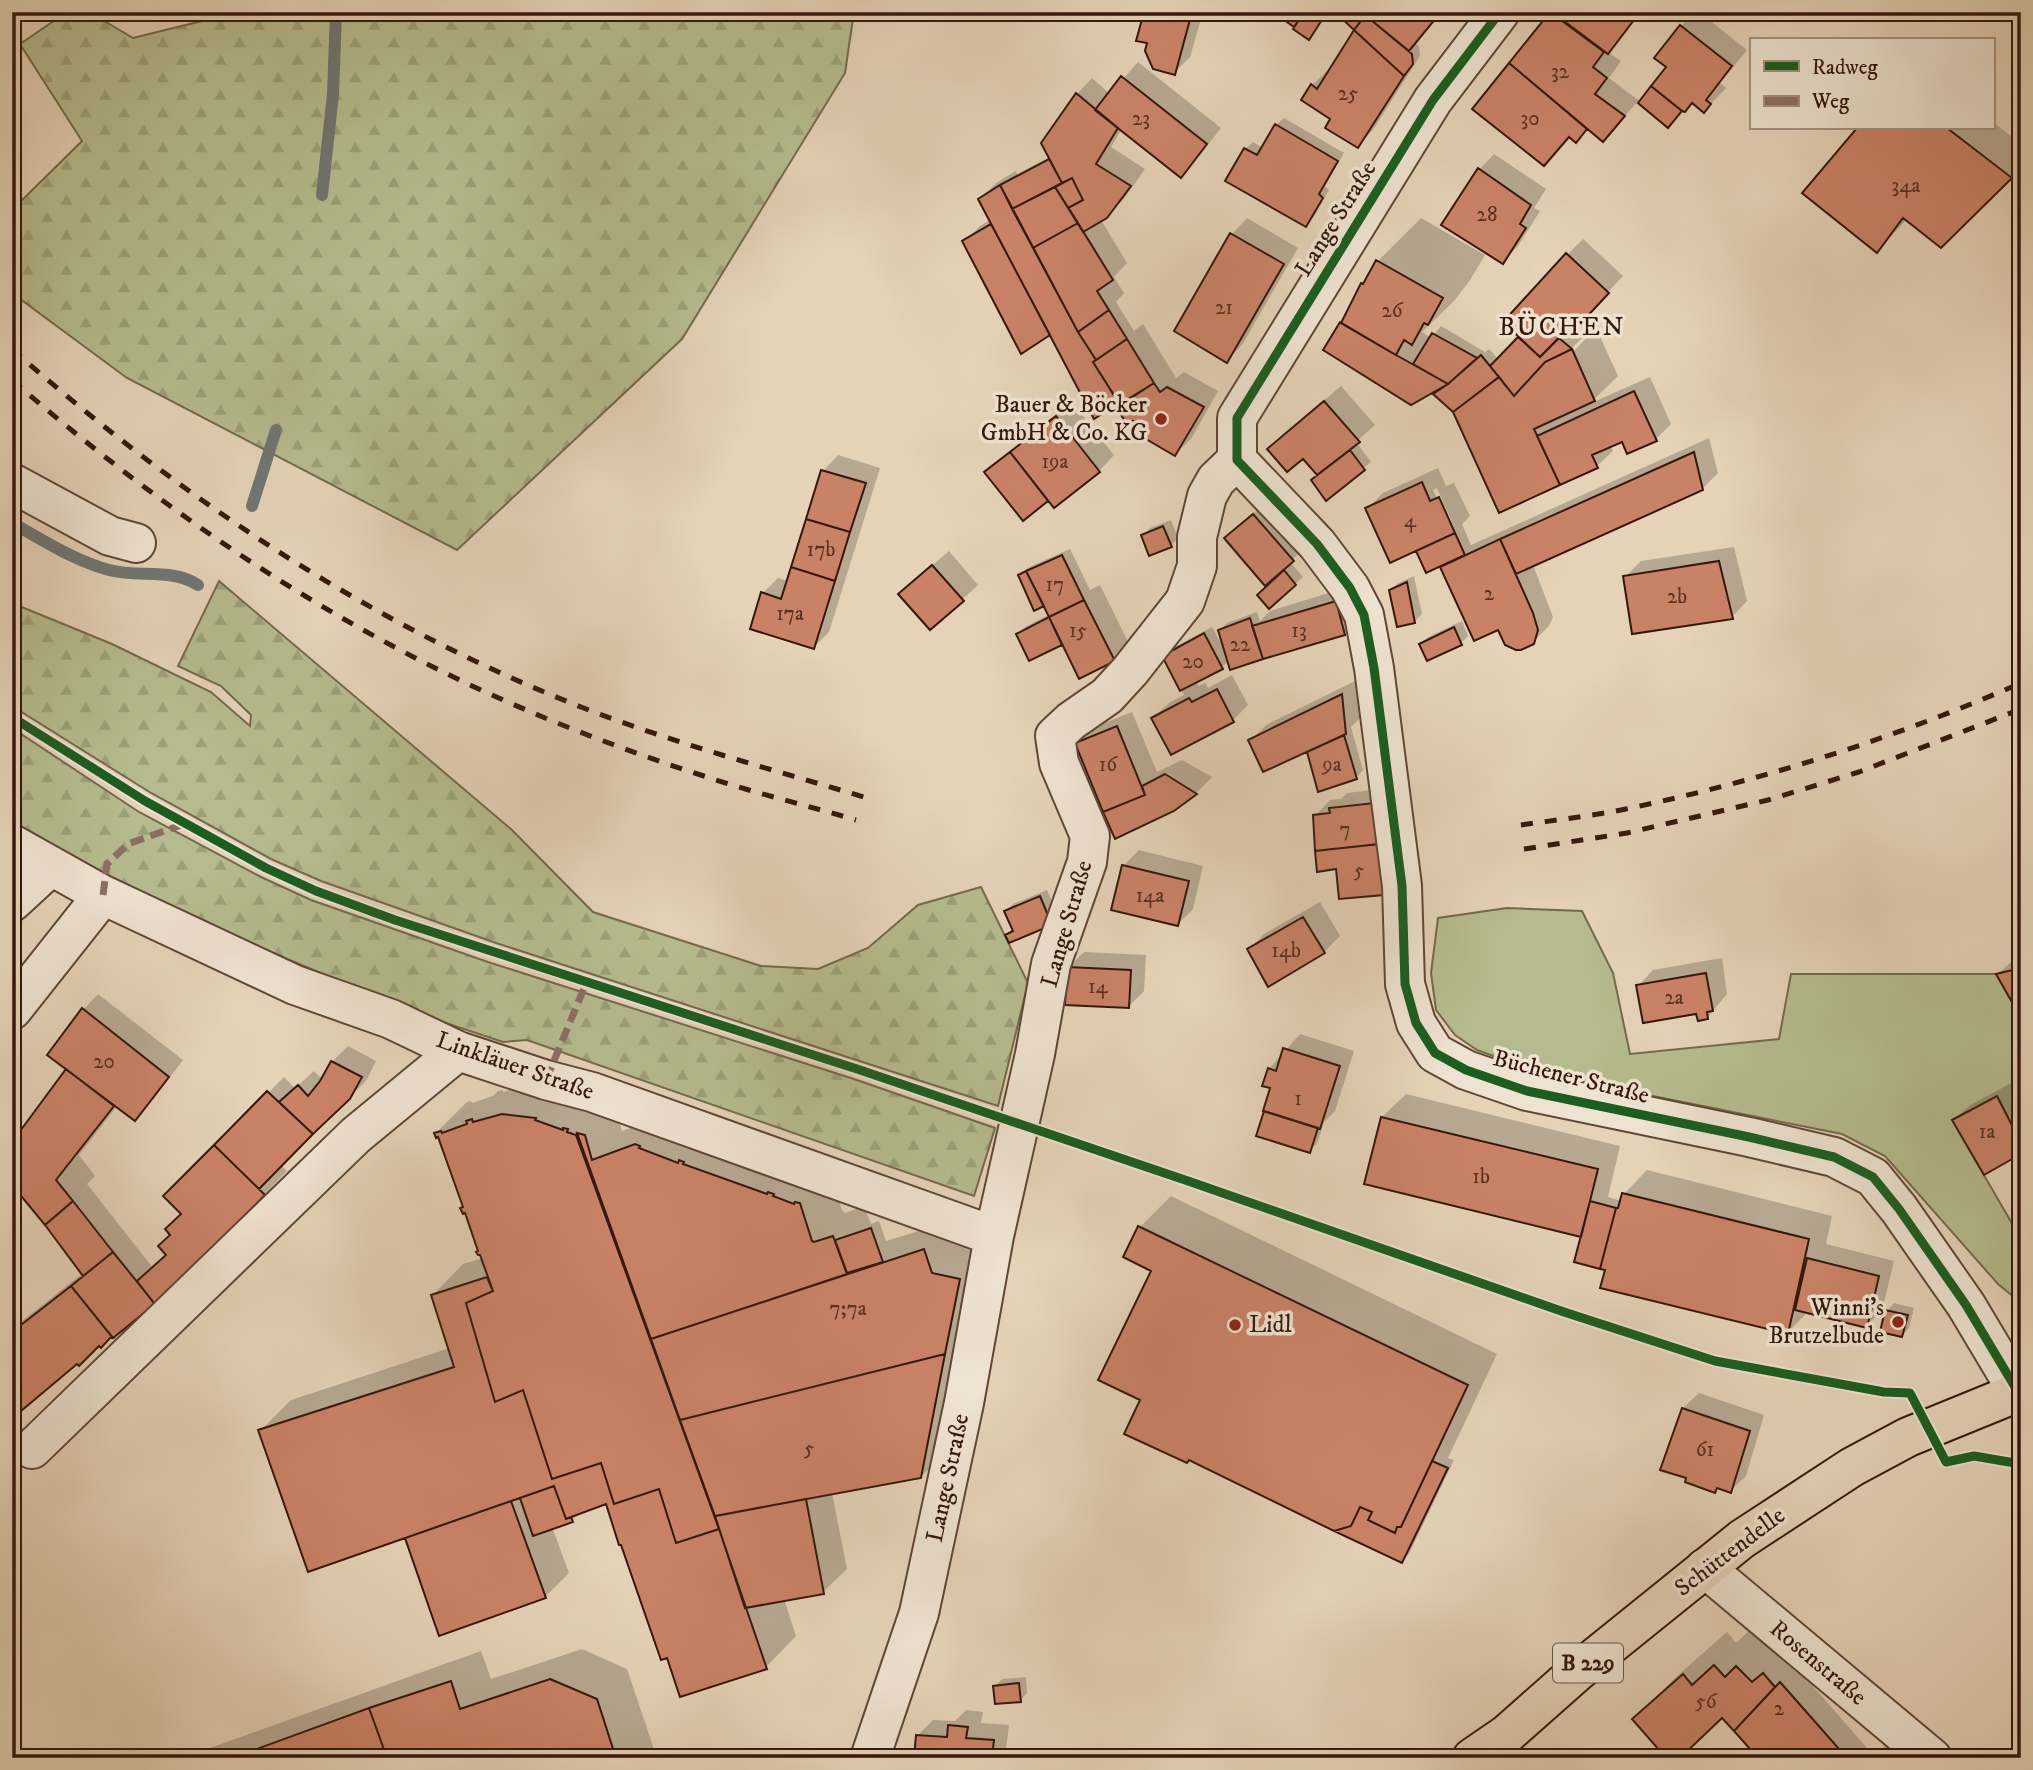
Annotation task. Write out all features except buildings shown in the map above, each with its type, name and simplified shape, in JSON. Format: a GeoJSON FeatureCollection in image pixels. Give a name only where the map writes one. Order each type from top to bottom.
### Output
{"type":"FeatureCollection","features":[{"type":"Feature","properties":{"kind":"main road","name":"Schüttendelle"},"geometry":{"type":"LineString","coordinates":[[1472,1758],[1507,1734],[1577,1672],[1742,1539],[1852,1467],[1908,1437],[2020,1392]]}},
{"type":"Feature","properties":{"kind":"street","name":"Lange Straße"},"geometry":{"type":"LineString","coordinates":[[870,1758],[919,1613],[964,1403],[994,1236],[1035,1054],[1051,964],[1087,862],[1090,836],[1059,762],[1055,736],[1071,721],[1107,696],[1185,601],[1197,566],[1197,537],[1207,496],[1216,480],[1237,460],[1237,418],[1433,100],[1500,12]]}},
{"type":"Feature","properties":{"kind":"street","name":"Büchener Straße"},"geometry":{"type":"LineString","coordinates":[[1237,460],[1318,544],[1350,589],[1364,615],[1374,668],[1402,886],[1405,984],[1416,1023],[1435,1053],[1466,1070],[1527,1091],[1835,1157],[1873,1177],[1899,1209],[1966,1305],[2020,1392]]}},
{"type":"Feature","properties":{"kind":"street"},"geometry":{"type":"LineString","coordinates":[[12,483],[110,536],[136,543]]}},
{"type":"Feature","properties":{"kind":"street","name":"Linkläuer Straße"},"geometry":{"type":"LineString","coordinates":[[12,844],[103,895],[295,985],[391,1019],[458,1051],[592,1092],[994,1236]]}},
{"type":"Feature","properties":{"kind":"street"},"geometry":{"type":"LineString","coordinates":[[12,902],[51,866]]}},
{"type":"Feature","properties":{"kind":"street"},"geometry":{"type":"LineString","coordinates":[[12,1010],[103,895]]}},
{"type":"Feature","properties":{"kind":"street"},"geometry":{"type":"LineString","coordinates":[[32,1449],[356,1135],[458,1051]]}},
{"type":"Feature","properties":{"kind":"street","name":"Rosenstraße"},"geometry":{"type":"LineString","coordinates":[[1705,1568],[1932,1758]]}},
{"type":"Feature","properties":{"kind":"green space"},"geometry":{"type":"Polygon","coordinates":[[[67,12],[89,12],[133,38],[214,18],[218,12],[854,12],[845,73],[682,339],[457,550],[127,378],[12,293],[12,210],[82,141],[20,44],[67,12]]]}},
{"type":"Feature","properties":{"kind":"green space"},"geometry":{"type":"Polygon","coordinates":[[[219,581],[512,830],[593,912],[761,966],[818,969],[868,948],[918,905],[981,887],[1028,983],[998,1106],[496,943],[321,881],[271,859],[151,793],[12,706],[12,603],[112,644],[211,692],[250,726],[251,715],[221,686],[178,666],[219,581]]]}},
{"type":"Feature","properties":{"kind":"green space"},"geometry":{"type":"Polygon","coordinates":[[[12,728],[139,812],[261,877],[311,900],[488,962],[854,1079],[995,1128],[974,1196],[527,1040],[503,1042],[419,1014],[218,930],[12,827],[12,728]]]}},
{"type":"Feature","properties":{"kind":"green space"},"geometry":{"type":"Polygon","coordinates":[[[1507,908],[1582,911],[1613,973],[1630,1054],[1779,1039],[1791,974],[1996,974],[2021,1018],[2021,1143],[1997,1097],[1952,1120],[2021,1239],[2021,1303],[1998,1284],[1885,1156],[1842,1134],[1543,1074],[1477,1050],[1455,1035],[1436,1010],[1431,973],[1438,918],[1507,908]]]}},
{"type":"Feature","properties":{"kind":"waterway"},"geometry":{"type":"LineString","coordinates":[[322,195],[333,94],[336,12]]}},
{"type":"Feature","properties":{"kind":"waterway"},"geometry":{"type":"LineString","coordinates":[[252,506],[276,430]]}},
{"type":"Feature","properties":{"kind":"waterway"},"geometry":{"type":"LineString","coordinates":[[12,523],[59,550],[96,566],[120,572],[177,577],[198,585]]}},
{"type":"Feature","properties":{"kind":"railway"},"geometry":{"type":"LineString","coordinates":[[12,349],[78,406],[217,511],[365,604],[442,645],[521,682],[634,727],[864,797]]}},
{"type":"Feature","properties":{"kind":"railway"},"geometry":{"type":"LineString","coordinates":[[12,380],[181,514],[301,594],[427,664],[492,695],[623,748],[723,782],[856,820]]}},
{"type":"Feature","properties":{"kind":"railway"},"geometry":{"type":"LineString","coordinates":[[1521,825],[1626,809],[1778,771],[1876,740],[2021,683]]}},
{"type":"Feature","properties":{"kind":"railway"},"geometry":{"type":"LineString","coordinates":[[1524,849],[1627,833],[1768,800],[1859,772],[2021,709]]}},
{"type":"Feature","properties":{"kind":"marked path"},"geometry":{"type":"LineString","coordinates":[[103,895],[107,864],[128,844],[184,824]]}},
{"type":"Feature","properties":{"kind":"marked path"},"geometry":{"type":"LineString","coordinates":[[546,1080],[587,981]]}},
{"type":"Feature","properties":{"kind":"cycle path"},"geometry":{"type":"LineString","coordinates":[[1500,12],[1433,100],[1237,418],[1237,460],[1317,544],[1350,588],[1364,615],[1374,668],[1402,886],[1405,984],[1416,1023],[1435,1053],[1466,1070],[1527,1091],[1834,1157],[1873,1177],[1899,1209],[1966,1305],[2018,1392]]}},
{"type":"Feature","properties":{"kind":"cycle path"},"geometry":{"type":"LineString","coordinates":[[12,717],[145,801],[266,868],[316,891],[395,920],[857,1069],[1564,1312],[1715,1361],[1884,1392],[1910,1393],[1946,1462],[1974,1456],[2021,1464]]}},
{"type":"Feature","properties":{"kind":"place","name":"Bauer & Böcker GmbH & Co. KG"},"geometry":{"type":"Point","coordinates":[1161,419]}},
{"type":"Feature","properties":{"kind":"place","name":"Winni's Brutzelbude"},"geometry":{"type":"Point","coordinates":[1898,1322]}},
{"type":"Feature","properties":{"kind":"place","name":"Lidl"},"geometry":{"type":"Point","coordinates":[1235,1325]}},
{"type":"Feature","properties":{"kind":"district","name":"BÜCHEN"},"geometry":{"type":"Point","coordinates":[1562,327]}}]}
